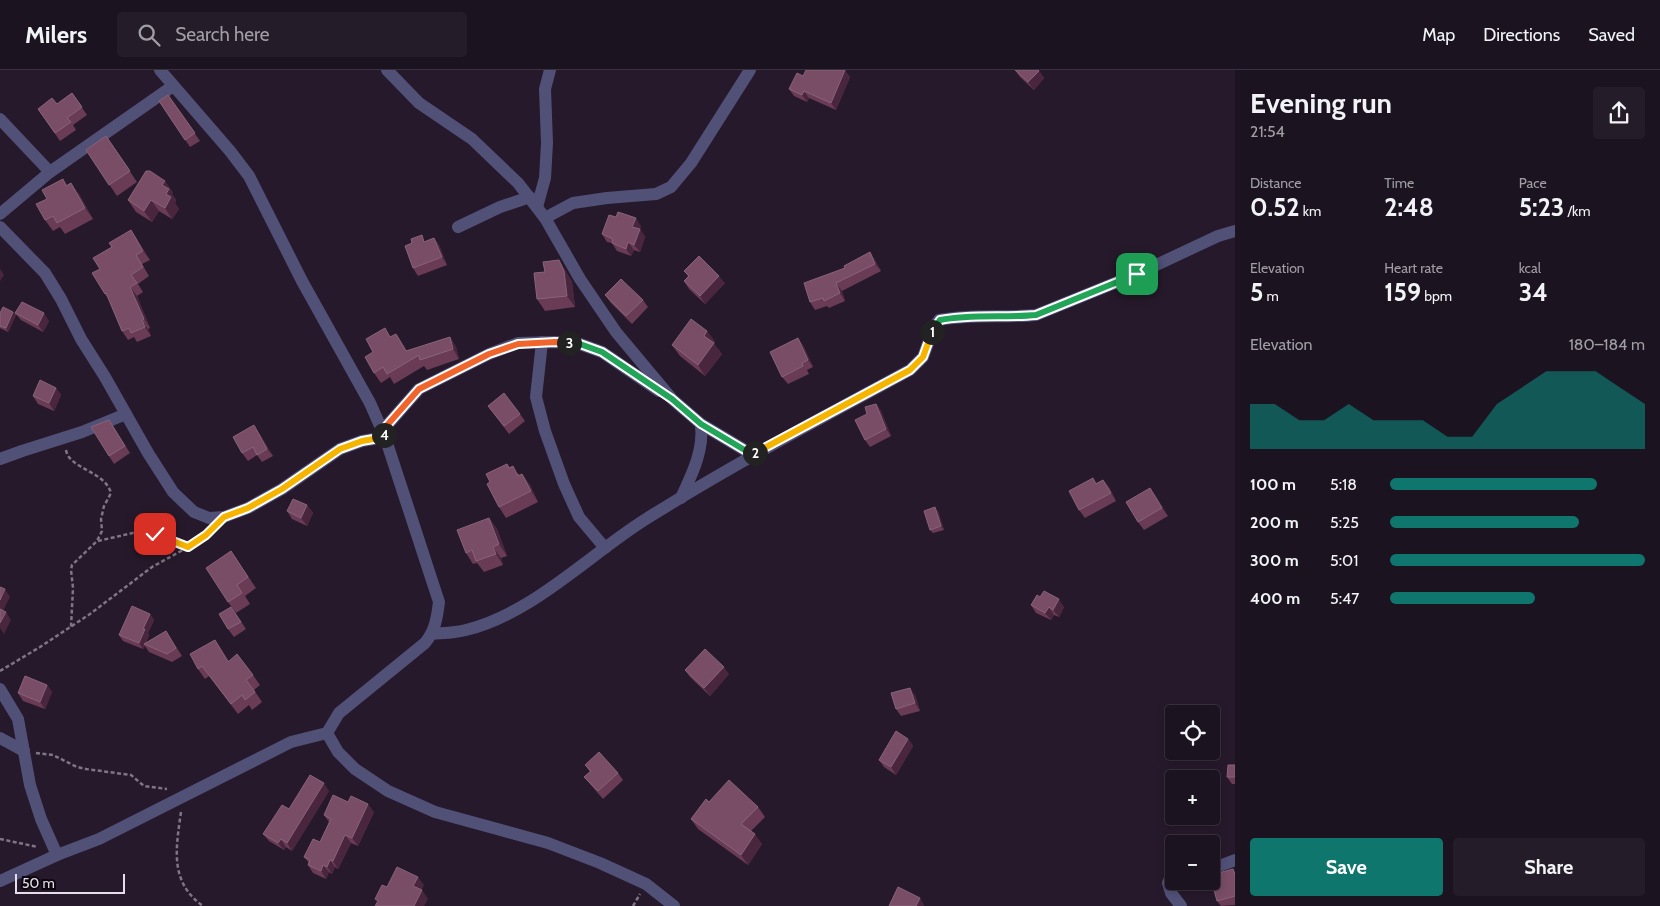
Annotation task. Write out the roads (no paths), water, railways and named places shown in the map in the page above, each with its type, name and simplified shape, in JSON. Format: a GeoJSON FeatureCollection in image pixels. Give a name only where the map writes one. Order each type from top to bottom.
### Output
{"type":"FeatureCollection","features":[{"type":"Feature","properties":{"kind":"street"},"geometry":{"type":"LineString","coordinates":[[0,881],[56,852],[99,839],[291,742],[327,733],[339,713],[425,644],[432,634],[437,620],[439,602],[383,434],[370,403],[302,281],[249,176],[230,151],[160,70]]}},
{"type":"Feature","properties":{"kind":"street"},"geometry":{"type":"LineString","coordinates":[[387,70],[419,103],[472,139],[518,183],[545,218],[580,279],[616,332],[672,399]]}},
{"type":"Feature","properties":{"kind":"street"},"geometry":{"type":"LineString","coordinates":[[534,202],[545,178],[548,142],[545,89],[550,70]]}},
{"type":"Feature","properties":{"kind":"street"},"geometry":{"type":"LineString","coordinates":[[545,218],[574,203],[656,194],[671,187],[691,163],[750,70]]}},
{"type":"Feature","properties":{"kind":"street"},"geometry":{"type":"LineString","coordinates":[[0,214],[50,172],[173,86]]}},
{"type":"Feature","properties":{"kind":"street"},"geometry":{"type":"LineString","coordinates":[[0,118],[50,172]]}},
{"type":"Feature","properties":{"kind":"street"},"geometry":{"type":"LineString","coordinates":[[458,227],[500,207],[534,202]]}},
{"type":"Feature","properties":{"kind":"street"},"geometry":{"type":"LineString","coordinates":[[0,227],[45,273],[148,453],[173,492],[194,512],[209,518],[224,517],[248,508],[282,489],[340,449],[383,434],[419,389],[489,354],[518,344],[542,342],[580,344],[602,352],[672,399],[701,424],[753,455]]}},
{"type":"Feature","properties":{"kind":"street"},"geometry":{"type":"LineString","coordinates":[[432,634],[466,631],[496,619],[536,597],[644,520],[753,455],[910,370],[923,357],[934,327],[940,320],[955,317],[1019,317],[1036,315],[1137,274],[1218,236],[1235,231]]}},
{"type":"Feature","properties":{"kind":"street"},"geometry":{"type":"LineString","coordinates":[[542,342],[536,397],[545,431],[564,484],[579,517],[605,548]]}},
{"type":"Feature","properties":{"kind":"street"},"geometry":{"type":"LineString","coordinates":[[0,460],[126,414]]}},
{"type":"Feature","properties":{"kind":"street"},"geometry":{"type":"LineString","coordinates":[[681,498],[700,453],[701,424]]}},
{"type":"Feature","properties":{"kind":"street"},"geometry":{"type":"LineString","coordinates":[[0,689],[18,720],[30,785],[41,819],[56,852]]}},
{"type":"Feature","properties":{"kind":"street"},"geometry":{"type":"LineString","coordinates":[[327,733],[338,752],[355,769],[388,791],[435,812],[548,843],[600,862],[646,884],[674,906]]}},
{"type":"Feature","properties":{"kind":"street"},"geometry":{"type":"LineString","coordinates":[[0,738],[24,751]]}},
{"type":"Feature","properties":{"kind":"street"},"geometry":{"type":"LineString","coordinates":[[1220,866],[1235,860]]}},
{"type":"Feature","properties":{"kind":"street"},"geometry":{"type":"LineString","coordinates":[[1170,890],[1180,906]]}}]}
